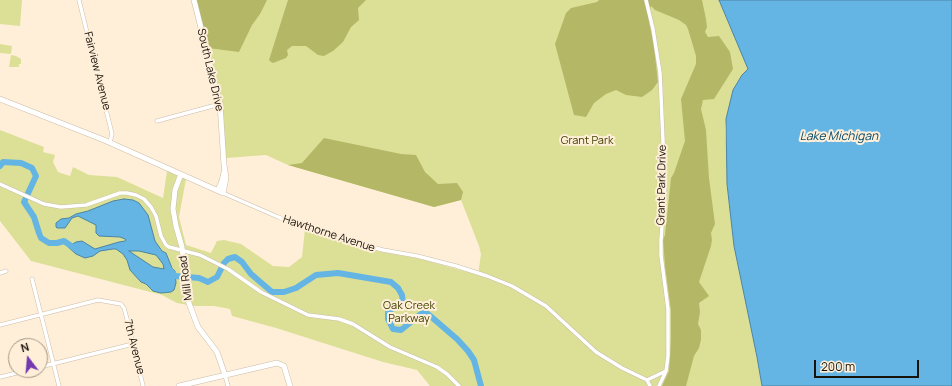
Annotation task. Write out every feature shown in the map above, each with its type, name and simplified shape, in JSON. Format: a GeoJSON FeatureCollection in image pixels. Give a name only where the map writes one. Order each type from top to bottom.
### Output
{"type":"FeatureCollection","features":[{"type":"Feature","properties":{"kind":"street","name":"Fairview Avenue"},"geometry":{"type":"LineString","coordinates":[[79,0],[112,134],[110,142]]}},
{"type":"Feature","properties":{"kind":"street","name":"South Lake Drive"},"geometry":{"type":"LineString","coordinates":[[194,0],[220,104],[226,184],[223,193]]}},
{"type":"Feature","properties":{"kind":"street","name":"Grant Park Drive"},"geometry":{"type":"LineString","coordinates":[[646,0],[657,49],[661,96],[665,184],[661,217],[661,248],[667,298],[668,356],[666,371],[659,386]]}},
{"type":"Feature","properties":{"kind":"street","name":"Hawthorne Avenue"},"geometry":{"type":"LineString","coordinates":[[0,99],[110,142],[278,217],[320,232],[382,250],[417,256],[451,265],[487,276],[512,286],[546,306],[596,352],[622,368],[647,380]]}},
{"type":"Feature","properties":{"kind":"street"},"geometry":{"type":"LineString","coordinates":[[157,121],[220,104]]}},
{"type":"Feature","properties":{"kind":"street","name":"South Lake Drive"},"geometry":{"type":"LineString","coordinates":[[218,190],[222,181],[224,166]]}},
{"type":"Feature","properties":{"kind":"street","name":"Mill Road"},"geometry":{"type":"LineString","coordinates":[[181,174],[175,190],[173,209],[183,251],[187,298],[195,322],[217,352],[225,375]]}},
{"type":"Feature","properties":{"kind":"street"},"geometry":{"type":"LineString","coordinates":[[0,184],[49,205],[68,207],[86,205],[120,193],[136,195],[144,199],[152,209],[160,236],[166,244],[173,249],[196,253],[228,269],[266,295],[308,315],[345,321],[356,325],[386,345],[437,367],[447,374],[459,386]]}},
{"type":"Feature","properties":{"kind":"street"},"geometry":{"type":"LineString","coordinates":[[0,273],[6,271]]}},
{"type":"Feature","properties":{"kind":"street"},"geometry":{"type":"LineString","coordinates":[[32,279],[59,386]]}},
{"type":"Feature","properties":{"kind":"street","name":"7th Avenue"},"geometry":{"type":"LineString","coordinates":[[41,314],[98,300],[121,304],[124,308],[143,386]]}},
{"type":"Feature","properties":{"kind":"street"},"geometry":{"type":"LineString","coordinates":[[0,325],[41,314]]}},
{"type":"Feature","properties":{"kind":"street"},"geometry":{"type":"LineString","coordinates":[[48,365],[133,344]]}},
{"type":"Feature","properties":{"kind":"street"},"geometry":{"type":"LineString","coordinates":[[179,386],[273,363],[284,366],[290,386]]}},
{"type":"Feature","properties":{"kind":"street"},"geometry":{"type":"LineString","coordinates":[[650,386],[647,380],[666,371]]}},
{"type":"Feature","properties":{"kind":"street"},"geometry":{"type":"LineString","coordinates":[[225,375],[228,386]]}},
{"type":"Feature","properties":{"kind":"green space"},"geometry":{"type":"Polygon","coordinates":[[[0,0],[22,0],[20,26],[0,24],[0,0]]]}},
{"type":"Feature","properties":{"kind":"green space","name":"Grant Park"},"geometry":{"type":"Polygon","coordinates":[[[196,0],[719,0],[748,69],[742,75],[733,90],[725,127],[727,184],[734,246],[762,386],[430,386],[417,370],[383,362],[276,328],[232,316],[230,309],[177,303],[162,295],[31,261],[0,221],[0,130],[44,147],[43,152],[55,155],[53,162],[58,172],[70,176],[73,167],[89,175],[117,177],[163,198],[167,171],[186,179],[179,217],[186,245],[211,253],[217,241],[224,240],[241,244],[273,266],[289,267],[302,257],[305,229],[371,250],[421,259],[478,275],[481,254],[461,200],[434,207],[288,165],[266,155],[226,158],[222,102],[196,0]]]}},
{"type":"Feature","properties":{"kind":"green space"},"geometry":{"type":"Polygon","coordinates":[[[196,0],[267,0],[260,14],[252,25],[239,52],[208,48],[196,0]]]}},
{"type":"Feature","properties":{"kind":"green space"},"geometry":{"type":"Polygon","coordinates":[[[288,0],[366,0],[358,8],[359,20],[351,27],[343,42],[333,51],[324,56],[318,55],[306,46],[292,46],[287,50],[288,55],[286,58],[273,63],[269,60],[288,0]]]}},
{"type":"Feature","properties":{"kind":"green space"},"geometry":{"type":"Polygon","coordinates":[[[599,0],[702,0],[707,27],[705,32],[708,37],[719,36],[730,52],[733,69],[714,99],[703,100],[701,109],[706,130],[709,178],[715,224],[711,233],[711,246],[699,282],[709,296],[699,303],[700,312],[698,324],[701,330],[701,340],[699,348],[694,356],[686,386],[662,386],[669,371],[671,339],[671,311],[663,240],[665,235],[671,178],[685,141],[681,99],[696,64],[696,56],[686,25],[679,20],[655,10],[651,6],[648,16],[654,46],[658,82],[652,90],[642,97],[626,95],[616,90],[606,94],[594,103],[586,117],[574,115],[555,44],[566,13],[571,8],[597,2],[599,0]]]}},
{"type":"Feature","properties":{"kind":"green space"},"geometry":{"type":"Polygon","coordinates":[[[0,44],[12,46],[11,54],[0,53],[0,44]]]}},
{"type":"Feature","properties":{"kind":"green space"},"geometry":{"type":"Polygon","coordinates":[[[11,55],[21,59],[21,64],[19,64],[19,67],[9,67],[11,55]]]}},
{"type":"Feature","properties":{"kind":"green space"},"geometry":{"type":"Polygon","coordinates":[[[324,138],[401,154],[416,155],[425,172],[438,184],[457,183],[463,192],[461,200],[434,207],[288,165],[302,163],[324,138]]]}},
{"type":"Feature","properties":{"kind":"water","name":"Lake Michigan"},"geometry":{"type":"Polygon","coordinates":[[[719,0],[952,0],[952,386],[762,386],[734,246],[727,184],[726,119],[733,90],[742,75],[748,69],[719,0]]]}},
{"type":"Feature","properties":{"kind":"water"},"geometry":{"type":"Polygon","coordinates":[[[124,199],[133,200],[139,203],[148,215],[155,241],[162,251],[166,253],[172,268],[175,271],[176,283],[174,290],[171,292],[161,293],[153,291],[146,284],[141,282],[130,270],[127,260],[123,254],[116,249],[100,251],[93,256],[85,258],[76,254],[68,247],[76,242],[82,241],[95,249],[126,240],[120,237],[99,236],[96,233],[96,225],[78,216],[72,218],[65,228],[56,227],[56,223],[61,219],[69,218],[76,214],[113,201],[124,199]],[[129,251],[153,267],[164,269],[163,264],[156,255],[139,251],[129,251]]]}},
{"type":"Feature","properties":{"kind":"waterway"},"geometry":{"type":"LineString","coordinates":[[0,166],[3,162],[21,163],[32,168],[36,176],[24,202],[34,217],[41,238],[49,243],[64,241],[77,250]]}},
{"type":"Feature","properties":{"kind":"waterway"},"geometry":{"type":"LineString","coordinates":[[170,270],[175,276],[199,278],[208,282],[217,277],[224,263],[228,259],[235,257],[242,262],[251,274],[272,292],[284,292],[296,288],[316,275],[338,273],[391,282],[398,288],[402,295],[403,303],[388,311],[388,319],[393,329],[401,330],[422,313],[428,314],[457,339],[468,351],[474,360],[481,386]]}},
{"type":"Feature","properties":{"kind":"park label","name":"Oak Creek Parkway"},"geometry":{"type":"Point","coordinates":[409,312]}}]}
